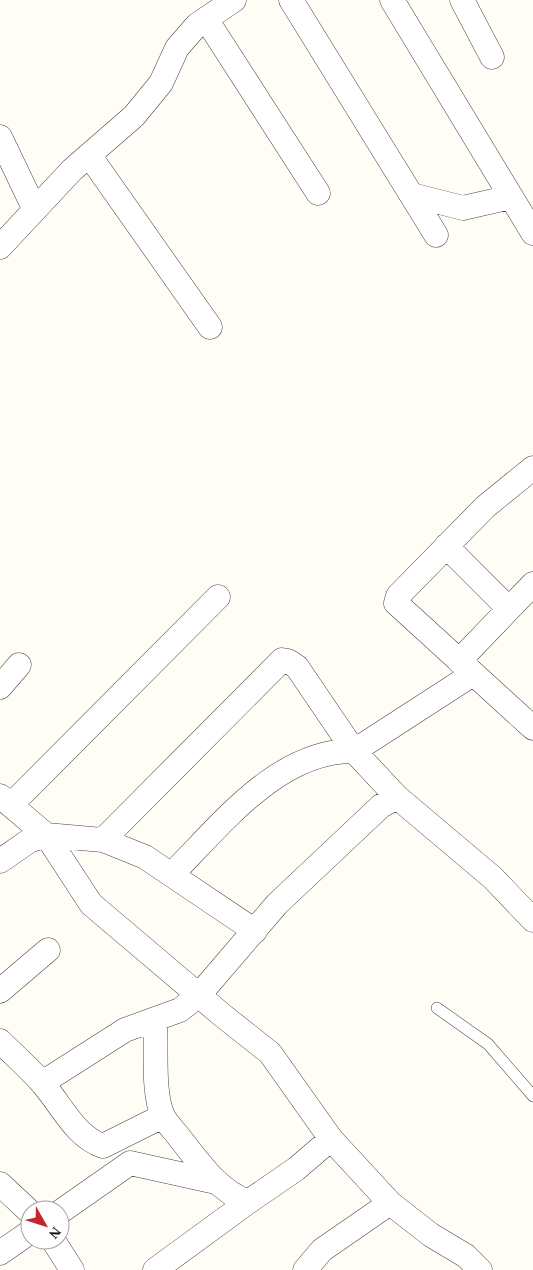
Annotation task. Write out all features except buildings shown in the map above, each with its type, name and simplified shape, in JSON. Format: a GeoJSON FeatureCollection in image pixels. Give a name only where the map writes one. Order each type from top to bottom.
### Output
{"type":"FeatureCollection","features":[{"type":"Feature","properties":{"kind":"street"},"geometry":{"type":"LineString","coordinates":[[0,247],[34,208],[89,155],[134,116],[161,83],[177,48],[197,25],[234,0]]}},
{"type":"Feature","properties":{"kind":"street"},"geometry":{"type":"LineString","coordinates":[[291,0],[436,235]]}},
{"type":"Feature","properties":{"kind":"street"},"geometry":{"type":"LineString","coordinates":[[392,0],[533,233]]}},
{"type":"Feature","properties":{"kind":"street"},"geometry":{"type":"LineString","coordinates":[[462,0],[492,57]]}},
{"type":"Feature","properties":{"kind":"street"},"geometry":{"type":"LineString","coordinates":[[206,19],[318,193]]}},
{"type":"Feature","properties":{"kind":"street"},"geometry":{"type":"LineString","coordinates":[[0,137],[34,208]]}},
{"type":"Feature","properties":{"kind":"street"},"geometry":{"type":"LineString","coordinates":[[89,155],[210,327]]}},
{"type":"Feature","properties":{"kind":"street"},"geometry":{"type":"LineString","coordinates":[[412,196],[463,208],[511,197]]}},
{"type":"Feature","properties":{"kind":"street"},"geometry":{"type":"LineString","coordinates":[[533,468],[486,507],[446,546],[398,596],[396,603],[533,728]]}},
{"type":"Feature","properties":{"kind":"street"},"geometry":{"type":"LineString","coordinates":[[446,546],[509,609]]}},
{"type":"Feature","properties":{"kind":"street"},"geometry":{"type":"LineString","coordinates":[[172,874],[272,779],[313,756],[336,750],[354,751],[466,667],[509,609],[533,584]]}},
{"type":"Feature","properties":{"kind":"street"},"geometry":{"type":"LineString","coordinates":[[218,597],[6,801],[46,835],[91,904],[270,1053],[331,1139],[390,1203],[431,1235],[466,1256],[480,1270]]}},
{"type":"Feature","properties":{"kind":"street"},"geometry":{"type":"LineString","coordinates":[[102,840],[282,660],[288,661],[297,667],[354,751],[397,797],[493,878],[533,919]]}},
{"type":"Feature","properties":{"kind":"street"},"geometry":{"type":"LineString","coordinates":[[0,687],[19,665]]}},
{"type":"Feature","properties":{"kind":"street"},"geometry":{"type":"LineString","coordinates":[[42,1083],[125,1030],[180,1010],[200,995],[278,904],[381,806],[397,797]]}},
{"type":"Feature","properties":{"kind":"street"},"geometry":{"type":"LineString","coordinates":[[0,862],[30,841],[46,835],[102,840],[145,858],[255,930]]}},
{"type":"Feature","properties":{"kind":"street"},"geometry":{"type":"LineString","coordinates":[[0,991],[48,950]]}},
{"type":"Feature","properties":{"kind":"street"},"geometry":{"type":"LineString","coordinates":[[155,1020],[157,1053],[155,1073],[163,1116],[216,1182],[237,1198],[248,1202]]}},
{"type":"Feature","properties":{"kind":"street"},"geometry":{"type":"LineString","coordinates":[[0,1041],[42,1083],[83,1135],[93,1143],[103,1146],[163,1116]]}},
{"type":"Feature","properties":{"kind":"street"},"geometry":{"type":"LineString","coordinates":[[155,1270],[248,1202],[296,1170],[331,1139]]}},
{"type":"Feature","properties":{"kind":"street"},"geometry":{"type":"LineString","coordinates":[[70,1205],[130,1163],[216,1182]]}},
{"type":"Feature","properties":{"kind":"street"},"geometry":{"type":"LineString","coordinates":[[0,1184],[20,1203]]}},
{"type":"Feature","properties":{"kind":"street"},"geometry":{"type":"LineString","coordinates":[[305,1270],[322,1250],[390,1203]]}},
{"type":"Feature","properties":{"kind":"street"},"geometry":{"type":"LineString","coordinates":[[0,1253],[20,1239]]}},
{"type":"Feature","properties":{"kind":"street"},"geometry":{"type":"LineString","coordinates":[[59,1250],[72,1270]]}},
{"type":"Feature","properties":{"kind":"lane"},"geometry":{"type":"LineString","coordinates":[[437,1008],[488,1044],[533,1096]]}}]}
